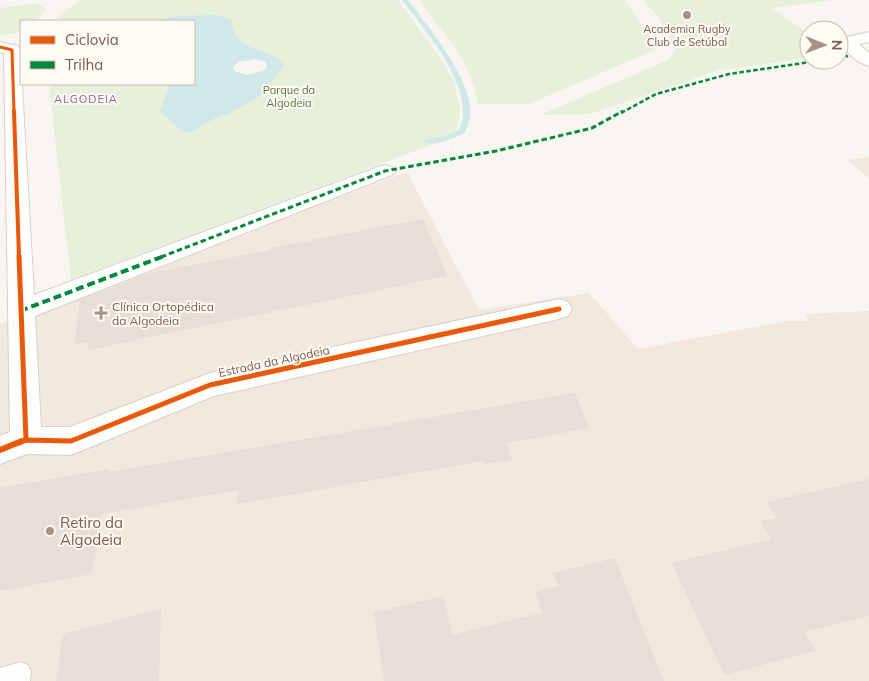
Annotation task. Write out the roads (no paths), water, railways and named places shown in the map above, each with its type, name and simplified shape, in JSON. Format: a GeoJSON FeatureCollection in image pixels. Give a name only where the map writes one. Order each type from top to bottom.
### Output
{"type":"FeatureCollection","features":[{"type":"Feature","properties":{"kind":"street"},"geometry":{"type":"LineString","coordinates":[[869,37],[854,40],[851,44],[853,49],[869,61]]}},
{"type":"Feature","properties":{"kind":"street"},"geometry":{"type":"LineString","coordinates":[[2,46],[12,50],[26,440]]}},
{"type":"Feature","properties":{"kind":"street"},"geometry":{"type":"LineString","coordinates":[[20,311],[385,171]]}},
{"type":"Feature","properties":{"kind":"street","name":"Estrada da Algodeia"},"geometry":{"type":"LineString","coordinates":[[0,450],[26,440],[71,441],[210,385],[559,309]]}},
{"type":"Feature","properties":{"kind":"lane"},"geometry":{"type":"LineString","coordinates":[[0,678],[22,672],[20,681]]}},
{"type":"Feature","properties":{"kind":"water"},"geometry":{"type":"Polygon","coordinates":[[[217,15],[232,20],[234,31],[239,39],[246,45],[279,60],[284,65],[262,94],[254,100],[228,114],[215,118],[194,131],[183,133],[160,111],[170,85],[195,85],[195,20],[158,20],[174,16],[217,15]]]}},
{"type":"Feature","properties":{"kind":"waterway"},"geometry":{"type":"LineString","coordinates":[[405,0],[445,55],[454,71],[466,102],[467,118],[462,131],[445,139],[427,141]]}},
{"type":"Feature","properties":{"kind":"place","name":"Academia Rugby Club de Setúbal"},"geometry":{"type":"Point","coordinates":[687,15]}},
{"type":"Feature","properties":{"kind":"place","name":"Clínica Ortopédica da Algodeia"},"geometry":{"type":"Point","coordinates":[101,313]}},
{"type":"Feature","properties":{"kind":"place","name":"Retiro da Algodeia"},"geometry":{"type":"Point","coordinates":[50,531]}},
{"type":"Feature","properties":{"kind":"district","name":"ALGODEIA"},"geometry":{"type":"Point","coordinates":[86,99]}},
{"type":"Feature","properties":{"kind":"park label","name":"Parque da Algodeia"},"geometry":{"type":"Point","coordinates":[289,96]}}]}
